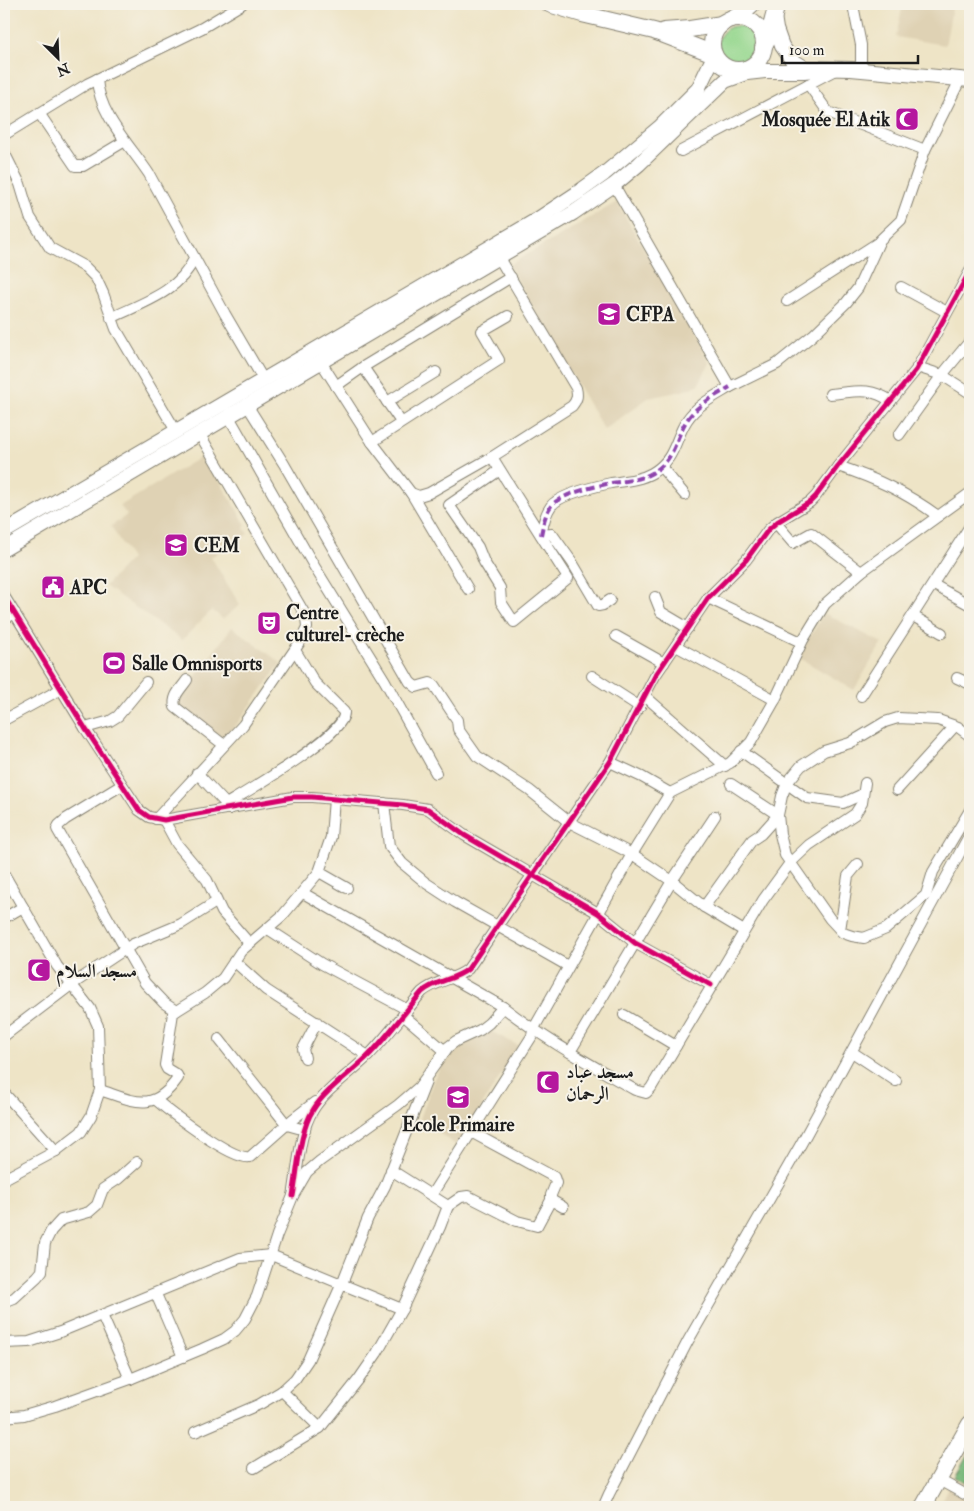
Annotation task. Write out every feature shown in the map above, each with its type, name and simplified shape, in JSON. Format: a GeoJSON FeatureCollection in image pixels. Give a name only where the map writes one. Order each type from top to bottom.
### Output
{"type":"FeatureCollection","features":[{"type":"Feature","properties":{"kind":"main road"},"geometry":{"type":"LineString","coordinates":[[549,4],[584,9],[684,41],[714,55]]}},
{"type":"Feature","properties":{"kind":"main road"},"geometry":{"type":"LineString","coordinates":[[752,4],[743,12],[725,22],[713,35],[714,55],[718,62],[731,70],[804,71],[838,68],[965,80]]}},
{"type":"Feature","properties":{"kind":"main road"},"geometry":{"type":"LineString","coordinates":[[4,549],[228,415],[499,258],[573,213],[614,185],[653,152],[713,91],[757,61],[775,10]]}},
{"type":"Feature","properties":{"kind":"main road"},"geometry":{"type":"LineString","coordinates":[[775,10],[776,29],[782,46],[792,60],[801,66],[811,69],[823,69]]}},
{"type":"Feature","properties":{"kind":"main road"},"geometry":{"type":"LineString","coordinates":[[654,31],[674,32],[736,18],[751,22],[764,39],[782,46]]}},
{"type":"Feature","properties":{"kind":"main road"},"geometry":{"type":"LineString","coordinates":[[4,532],[535,221],[576,194],[629,154],[680,108],[701,85],[714,55]]}},
{"type":"Feature","properties":{"kind":"main road"},"geometry":{"type":"LineString","coordinates":[[726,81],[746,74],[766,71]]}},
{"type":"Feature","properties":{"kind":"main road"},"geometry":{"type":"LineString","coordinates":[[922,1507],[970,1424]]}},
{"type":"Feature","properties":{"kind":"street"},"geometry":{"type":"LineString","coordinates":[[4,135],[97,79],[202,28],[242,4]]}},
{"type":"Feature","properties":{"kind":"street"},"geometry":{"type":"LineString","coordinates":[[854,6],[861,45],[861,70]]}},
{"type":"Feature","properties":{"kind":"street"},"geometry":{"type":"LineString","coordinates":[[681,151],[838,68]]}},
{"type":"Feature","properties":{"kind":"street"},"geometry":{"type":"LineString","coordinates":[[97,79],[102,102],[125,141],[149,174],[194,260],[264,379]]}},
{"type":"Feature","properties":{"kind":"street"},"geometry":{"type":"LineString","coordinates":[[787,301],[879,242],[901,220],[925,150],[965,80]]}},
{"type":"Feature","properties":{"kind":"street"},"geometry":{"type":"LineString","coordinates":[[808,84],[828,112],[925,150]]}},
{"type":"Feature","properties":{"kind":"street"},"geometry":{"type":"LineString","coordinates":[[39,113],[75,166],[83,166],[125,141]]}},
{"type":"Feature","properties":{"kind":"street"},"geometry":{"type":"LineString","coordinates":[[4,152],[20,184],[30,217],[50,248],[78,262],[91,272],[100,285],[116,329],[176,432]]}},
{"type":"Feature","properties":{"kind":"street"},"geometry":{"type":"LineString","coordinates":[[614,185],[730,387]]}},
{"type":"Feature","properties":{"kind":"street"},"geometry":{"type":"LineString","coordinates":[[541,535],[551,505],[563,497],[608,484],[640,479],[661,467],[670,458],[692,413],[706,401],[730,387],[777,364],[813,335],[846,303],[858,288],[879,242]]}},
{"type":"Feature","properties":{"kind":"street"},"geometry":{"type":"LineString","coordinates":[[411,493],[419,496],[429,493],[492,457],[572,406],[576,401],[576,388],[499,258]]}},
{"type":"Feature","properties":{"kind":"street"},"geometry":{"type":"LineString","coordinates":[[111,318],[173,288],[186,275],[194,260]]}},
{"type":"Feature","properties":{"kind":"street"},"geometry":{"type":"LineString","coordinates":[[156,1100],[188,1126],[246,1158],[250,1157],[368,1056],[427,988],[446,978],[461,975],[468,969],[610,762],[656,676],[708,598],[746,560],[768,530],[816,496],[917,367],[970,272]]}},
{"type":"Feature","properties":{"kind":"street"},"geometry":{"type":"LineString","coordinates":[[336,386],[362,368],[511,277]]}},
{"type":"Feature","properties":{"kind":"street"},"geometry":{"type":"LineString","coordinates":[[901,286],[947,312]]}},
{"type":"Feature","properties":{"kind":"street"},"geometry":{"type":"LineString","coordinates":[[372,442],[499,360],[482,332],[508,316]]}},
{"type":"Feature","properties":{"kind":"street"},"geometry":{"type":"LineString","coordinates":[[899,435],[942,375],[970,341]]}},
{"type":"Feature","properties":{"kind":"street"},"geometry":{"type":"LineString","coordinates":[[321,362],[372,442],[411,493],[468,589]]}},
{"type":"Feature","properties":{"kind":"street"},"geometry":{"type":"LineString","coordinates":[[917,367],[942,375],[970,393]]}},
{"type":"Feature","properties":{"kind":"street"},"geometry":{"type":"LineString","coordinates":[[362,368],[402,422]]}},
{"type":"Feature","properties":{"kind":"street"},"geometry":{"type":"LineString","coordinates":[[386,402],[436,372]]}},
{"type":"Feature","properties":{"kind":"street"},"geometry":{"type":"LineString","coordinates":[[830,394],[868,390],[879,393],[891,401]]}},
{"type":"Feature","properties":{"kind":"street"},"geometry":{"type":"LineString","coordinates":[[247,405],[366,604],[410,682],[416,687],[430,683],[434,685],[457,720],[458,729],[477,756],[529,790],[569,822],[632,854],[704,907],[744,932]]}},
{"type":"Feature","properties":{"kind":"street"},"geometry":{"type":"LineString","coordinates":[[228,415],[314,566],[385,681],[436,772]]}},
{"type":"Feature","properties":{"kind":"street"},"geometry":{"type":"LineString","coordinates":[[160,819],[197,773],[243,725],[295,650],[307,628],[306,616],[199,433]]}},
{"type":"Feature","properties":{"kind":"street"},"geometry":{"type":"LineString","coordinates":[[492,457],[568,578],[514,622],[501,602],[500,588],[484,562],[478,547],[449,504],[500,470]]}},
{"type":"Feature","properties":{"kind":"street"},"geometry":{"type":"LineString","coordinates":[[838,466],[874,478],[899,490],[938,516]]}},
{"type":"Feature","properties":{"kind":"street"},"geometry":{"type":"LineString","coordinates":[[661,467],[684,495]]}},
{"type":"Feature","properties":{"kind":"street"},"geometry":{"type":"LineString","coordinates":[[432,1194],[532,1036],[533,1030],[598,913],[670,793],[725,766],[751,742],[775,700],[802,642],[825,604],[861,572],[970,493]]}},
{"type":"Feature","properties":{"kind":"street"},"geometry":{"type":"LineString","coordinates":[[776,523],[794,543],[811,533],[861,572]]}},
{"type":"Feature","properties":{"kind":"street"},"geometry":{"type":"LineString","coordinates":[[861,696],[969,532]]}},
{"type":"Feature","properties":{"kind":"street"},"geometry":{"type":"LineString","coordinates":[[541,535],[552,534],[572,562],[598,606],[610,600]]}},
{"type":"Feature","properties":{"kind":"street"},"geometry":{"type":"LineString","coordinates":[[934,585],[970,604]]}},
{"type":"Feature","properties":{"kind":"street"},"geometry":{"type":"LineString","coordinates":[[4,596],[122,785],[139,810],[149,818],[160,819],[227,807],[312,796],[428,809],[459,831],[598,913],[635,943],[711,985]]}},
{"type":"Feature","properties":{"kind":"street"},"geometry":{"type":"LineString","coordinates":[[655,597],[661,612],[688,628]]}},
{"type":"Feature","properties":{"kind":"street"},"geometry":{"type":"LineString","coordinates":[[708,598],[802,642]]}},
{"type":"Feature","properties":{"kind":"street"},"geometry":{"type":"LineString","coordinates":[[4,620],[15,613]]}},
{"type":"Feature","properties":{"kind":"street"},"geometry":{"type":"LineString","coordinates":[[914,616],[942,633]]}},
{"type":"Feature","properties":{"kind":"street"},"geometry":{"type":"LineString","coordinates":[[616,636],[664,663]]}},
{"type":"Feature","properties":{"kind":"street"},"geometry":{"type":"LineString","coordinates":[[676,646],[775,700]]}},
{"type":"Feature","properties":{"kind":"street"},"geometry":{"type":"LineString","coordinates":[[227,807],[287,768],[329,735],[343,719],[344,712],[316,683],[295,650]]}},
{"type":"Feature","properties":{"kind":"street"},"geometry":{"type":"LineString","coordinates":[[592,676],[640,707]]}},
{"type":"Feature","properties":{"kind":"street"},"geometry":{"type":"LineString","coordinates":[[957,678],[970,684]]}},
{"type":"Feature","properties":{"kind":"street"},"geometry":{"type":"LineString","coordinates":[[187,680],[175,697],[175,707],[224,745]]}},
{"type":"Feature","properties":{"kind":"street"},"geometry":{"type":"LineString","coordinates":[[85,728],[110,721],[118,716],[146,682]]}},
{"type":"Feature","properties":{"kind":"street"},"geometry":{"type":"LineString","coordinates":[[4,720],[61,689]]}},
{"type":"Feature","properties":{"kind":"street"},"geometry":{"type":"LineString","coordinates":[[646,697],[725,766]]}},
{"type":"Feature","properties":{"kind":"street"},"geometry":{"type":"LineString","coordinates":[[970,736],[955,726],[938,720],[898,718],[885,722],[850,743],[824,751],[801,766],[787,783],[778,815],[785,856],[840,930],[843,933],[864,938],[886,929],[926,895],[933,872],[970,810]]}},
{"type":"Feature","properties":{"kind":"street"},"geometry":{"type":"LineString","coordinates":[[897,790],[955,726]]}},
{"type":"Feature","properties":{"kind":"street"},"geometry":{"type":"LineString","coordinates":[[741,751],[807,798],[843,803],[863,794]]}},
{"type":"Feature","properties":{"kind":"street"},"geometry":{"type":"LineString","coordinates":[[610,762],[642,776],[670,793]]}},
{"type":"Feature","properties":{"kind":"street"},"geometry":{"type":"LineString","coordinates":[[197,773],[227,807]]}},
{"type":"Feature","properties":{"kind":"street"},"geometry":{"type":"LineString","coordinates":[[303,892],[446,978],[503,1007],[533,1030],[570,1052],[635,1090],[646,1093],[651,1088],[763,900],[790,863],[808,845],[855,814],[862,803],[865,783]]}},
{"type":"Feature","properties":{"kind":"street"},"geometry":{"type":"LineString","coordinates":[[731,784],[778,815]]}},
{"type":"Feature","properties":{"kind":"street"},"geometry":{"type":"LineString","coordinates":[[122,785],[58,825],[58,834],[145,983],[164,1003],[176,1010]]}},
{"type":"Feature","properties":{"kind":"street"},"geometry":{"type":"LineString","coordinates":[[100,1090],[132,1101],[156,1100],[172,1086],[178,1078],[176,1073],[165,1065],[172,1016],[176,1010],[210,989],[223,978],[249,943],[268,929],[320,872],[331,837],[334,799]]}},
{"type":"Feature","properties":{"kind":"street"},"geometry":{"type":"LineString","coordinates":[[384,803],[389,846],[402,864],[454,902],[568,966]]}},
{"type":"Feature","properties":{"kind":"street"},"geometry":{"type":"LineString","coordinates":[[704,907],[752,840],[761,834],[778,815]]}},
{"type":"Feature","properties":{"kind":"street"},"geometry":{"type":"LineString","coordinates":[[570,1052],[672,882],[715,816]]}},
{"type":"Feature","properties":{"kind":"street"},"geometry":{"type":"LineString","coordinates":[[160,819],[177,844],[207,880],[222,912],[249,943]]}},
{"type":"Feature","properties":{"kind":"street"},"geometry":{"type":"LineString","coordinates":[[606,1507],[605,1503],[609,1494],[688,1340],[801,1144],[970,834]]}},
{"type":"Feature","properties":{"kind":"street"},"geometry":{"type":"LineString","coordinates":[[840,930],[848,876],[858,864]]}},
{"type":"Feature","properties":{"kind":"street"},"geometry":{"type":"LineString","coordinates":[[938,864],[951,870]]}},
{"type":"Feature","properties":{"kind":"street"},"geometry":{"type":"LineString","coordinates":[[320,872],[347,888]]}},
{"type":"Feature","properties":{"kind":"street"},"geometry":{"type":"LineString","coordinates":[[4,874],[57,966],[90,1008],[98,1026],[100,1090],[87,1124],[81,1132],[56,1151],[4,1179]]}},
{"type":"Feature","properties":{"kind":"street"},"geometry":{"type":"LineString","coordinates":[[4,1036],[71,985],[125,949],[181,924],[216,902]]}},
{"type":"Feature","properties":{"kind":"street"},"geometry":{"type":"LineString","coordinates":[[4,918],[23,907]]}},
{"type":"Feature","properties":{"kind":"street"},"geometry":{"type":"LineString","coordinates":[[268,929],[322,964],[405,1012],[445,1051]]}},
{"type":"Feature","properties":{"kind":"street"},"geometry":{"type":"LineString","coordinates":[[234,962],[266,990],[368,1056]]}},
{"type":"Feature","properties":{"kind":"street"},"geometry":{"type":"LineString","coordinates":[[4,1417],[24,1415],[55,1406],[130,1379],[224,1339],[245,1320],[257,1296],[270,1255],[293,1196],[308,1172],[320,1161],[398,1105],[430,1074],[445,1051],[456,1041],[484,1026],[503,1007]]}},
{"type":"Feature","properties":{"kind":"street"},"geometry":{"type":"LineString","coordinates":[[624,1015],[676,1046]]}},
{"type":"Feature","properties":{"kind":"street"},"geometry":{"type":"LineString","coordinates":[[305,1058],[303,1049],[317,1022]]}},
{"type":"Feature","properties":{"kind":"street"},"geometry":{"type":"LineString","coordinates":[[219,1039],[287,1125],[305,1130]]}},
{"type":"Feature","properties":{"kind":"street"},"geometry":{"type":"LineString","coordinates":[[852,1052],[896,1081]]}},
{"type":"Feature","properties":{"kind":"street"},"geometry":{"type":"LineString","coordinates":[[195,1432],[260,1404],[282,1391],[295,1379],[308,1360],[368,1218],[385,1186],[430,1074]]}},
{"type":"Feature","properties":{"kind":"street"},"geometry":{"type":"LineString","coordinates":[[4,1093],[56,1151]]}},
{"type":"Feature","properties":{"kind":"street"},"geometry":{"type":"LineString","coordinates":[[293,1196],[305,1130],[313,1110],[327,1093]]}},
{"type":"Feature","properties":{"kind":"street"},"geometry":{"type":"LineString","coordinates":[[254,1468],[320,1428],[359,1379],[402,1308],[448,1206],[461,1197],[468,1196],[517,1221],[537,1226],[551,1200],[556,1183],[554,1177],[471,1132]]}},
{"type":"Feature","properties":{"kind":"street"},"geometry":{"type":"LineString","coordinates":[[4,1302],[14,1298],[42,1270],[45,1243],[51,1231],[61,1220],[89,1212],[97,1205],[103,1189],[137,1162]]}},
{"type":"Feature","properties":{"kind":"street"},"geometry":{"type":"LineString","coordinates":[[391,1170],[432,1194],[448,1206]]}},
{"type":"Feature","properties":{"kind":"street"},"geometry":{"type":"LineString","coordinates":[[551,1200],[563,1207]]}},
{"type":"Feature","properties":{"kind":"street"},"geometry":{"type":"LineString","coordinates":[[4,1343],[29,1342],[156,1294],[240,1258],[270,1255],[402,1308]]}},
{"type":"Feature","properties":{"kind":"street"},"geometry":{"type":"LineString","coordinates":[[156,1294],[183,1357]]}},
{"type":"Feature","properties":{"kind":"street"},"geometry":{"type":"LineString","coordinates":[[102,1315],[130,1379]]}},
{"type":"Feature","properties":{"kind":"street"},"geometry":{"type":"LineString","coordinates":[[282,1391],[320,1428]]}},
{"type":"Feature","properties":{"kind":"street"},"geometry":{"type":"LineString","coordinates":[[939,1480],[970,1497]]}},
{"type":"Feature","properties":{"kind":"shaded area"},"geometry":{"type":"Polygon","coordinates":[[[903,4],[953,4],[945,45],[896,37],[903,4]]]}},
{"type":"Feature","properties":{"kind":"shaded area","name":"CFPA"},"geometry":{"type":"Polygon","coordinates":[[[617,202],[710,363],[698,385],[682,391],[648,398],[604,430],[509,265],[617,202]]]}},
{"type":"Feature","properties":{"kind":"shaded area","name":"CEM"},"geometry":{"type":"Polygon","coordinates":[[[204,455],[246,525],[244,528],[248,534],[211,557],[240,605],[223,619],[212,610],[182,640],[105,586],[131,559],[111,526],[127,515],[120,506],[204,455]]]}},
{"type":"Feature","properties":{"kind":"shaded area"},"geometry":{"type":"Polygon","coordinates":[[[824,613],[882,643],[854,690],[798,657],[824,613]]]}},
{"type":"Feature","properties":{"kind":"shaded area"},"geometry":{"type":"Polygon","coordinates":[[[232,627],[281,663],[225,741],[179,708],[178,700],[232,627]]]}},
{"type":"Feature","properties":{"kind":"shaded area","name":"Ecole Primaire"},"geometry":{"type":"Polygon","coordinates":[[[492,1032],[519,1046],[457,1146],[420,1119],[435,1076],[455,1047],[492,1032]]]}},
{"type":"Feature","properties":{"kind":"shaded area"},"geometry":{"type":"Polygon","coordinates":[[[970,1450],[970,1507],[938,1507],[955,1476],[970,1450]]]}},
{"type":"Feature","properties":{"kind":"green space"},"geometry":{"type":"Polygon","coordinates":[[[737,26],[751,31],[756,45],[751,59],[737,64],[723,59],[718,45],[723,31],[737,26]]]}},
{"type":"Feature","properties":{"kind":"green space"},"geometry":{"type":"Polygon","coordinates":[[[970,1450],[970,1485],[955,1476],[970,1450]]]}},
{"type":"Feature","properties":{"kind":"marked path"},"geometry":{"type":"LineString","coordinates":[[541,535],[544,520],[549,509],[562,498],[597,486],[642,477],[660,468],[674,449],[683,427],[691,415],[707,401],[730,387]]}},
{"type":"Feature","properties":{"kind":"cycle path"},"geometry":{"type":"LineString","coordinates":[[293,1196],[305,1129],[308,1119],[318,1103],[375,1049],[422,992],[468,969],[610,762],[655,676],[708,598],[746,560],[768,530],[816,496],[916,370],[970,271]]}},
{"type":"Feature","properties":{"kind":"cycle path"},"geometry":{"type":"LineString","coordinates":[[4,596],[85,728],[139,810],[149,817],[164,820],[293,797],[403,805],[428,809],[464,835],[598,913],[635,943],[711,985]]}},
{"type":"Feature","properties":{"kind":"place","name":"Mosquée El Atik"},"geometry":{"type":"Point","coordinates":[907,119]}},
{"type":"Feature","properties":{"kind":"place","name":"CFPA"},"geometry":{"type":"Point","coordinates":[609,314]}},
{"type":"Feature","properties":{"kind":"place","name":"CEM"},"geometry":{"type":"Point","coordinates":[176,545]}},
{"type":"Feature","properties":{"kind":"place","name":"APC"},"geometry":{"type":"Point","coordinates":[53,587]}},
{"type":"Feature","properties":{"kind":"place","name":"Centre culturel- crèche"},"geometry":{"type":"Point","coordinates":[269,623]}},
{"type":"Feature","properties":{"kind":"place","name":"Salle Omnisports"},"geometry":{"type":"Point","coordinates":[114,663]}},
{"type":"Feature","properties":{"kind":"place","name":"مسجد السلام"},"geometry":{"type":"Point","coordinates":[39,970]}},
{"type":"Feature","properties":{"kind":"place","name":"مسجد عباد الرحمان"},"geometry":{"type":"Point","coordinates":[548,1082]}},
{"type":"Feature","properties":{"kind":"place","name":"Ecole Primaire"},"geometry":{"type":"Point","coordinates":[458,1097]}}]}
